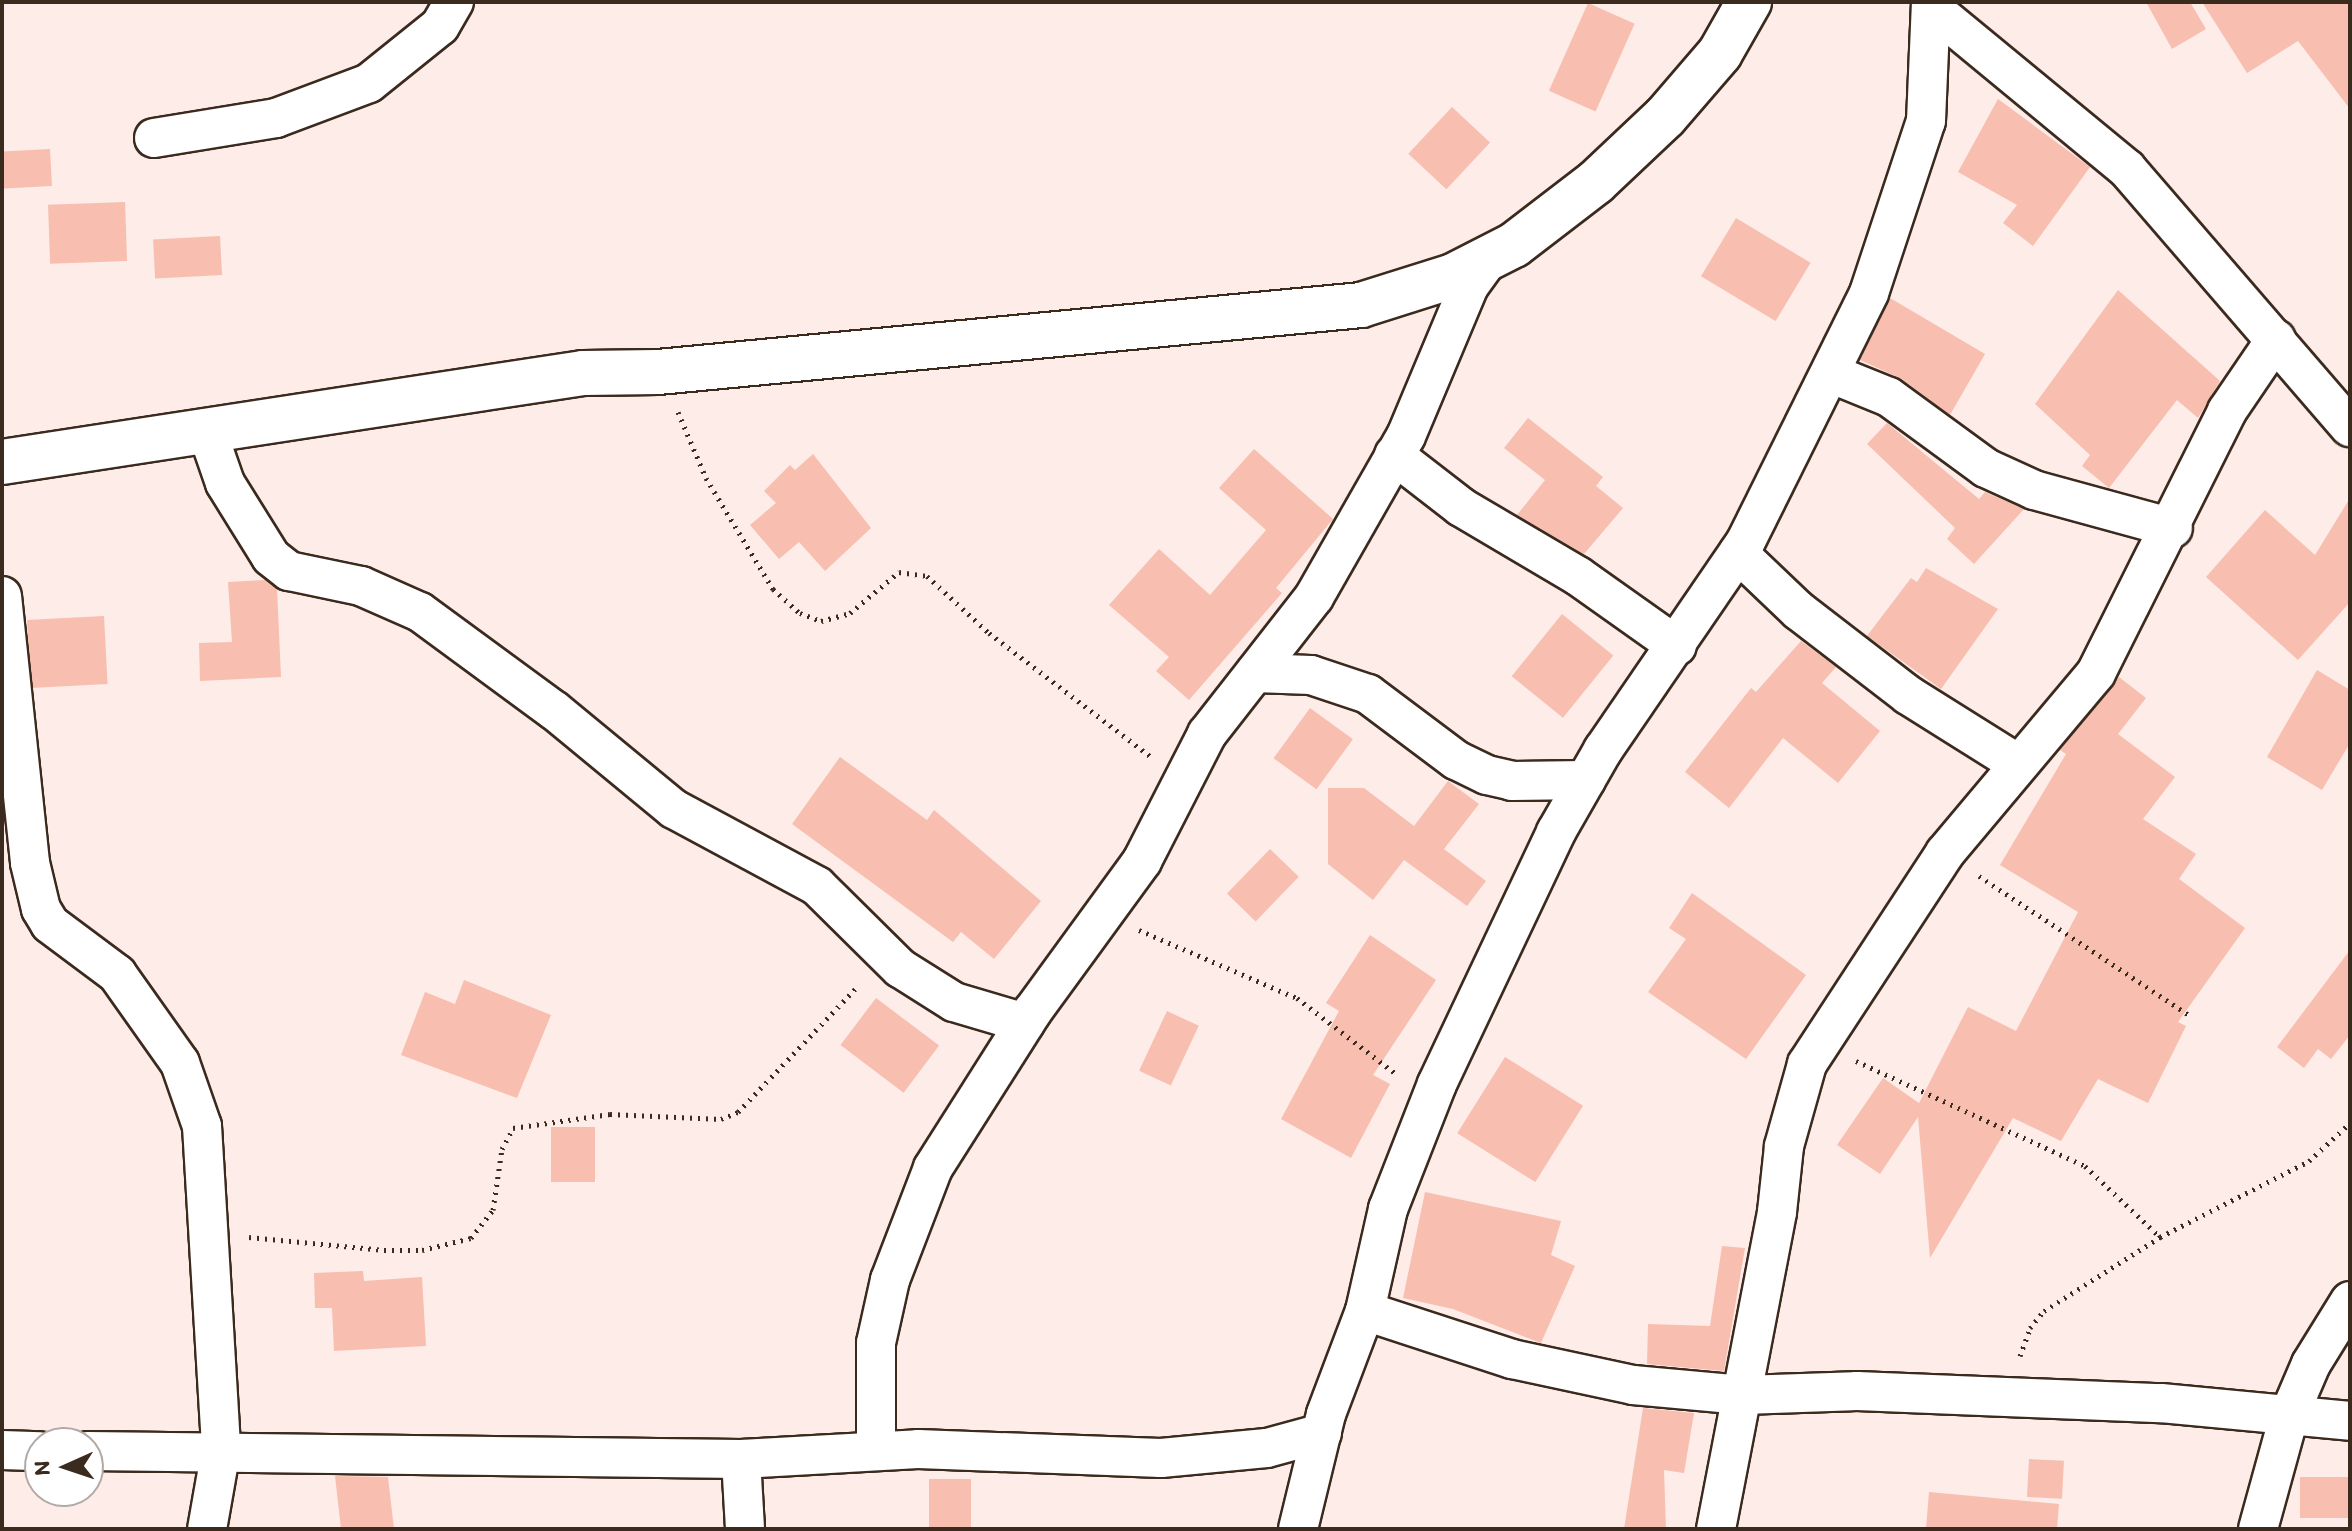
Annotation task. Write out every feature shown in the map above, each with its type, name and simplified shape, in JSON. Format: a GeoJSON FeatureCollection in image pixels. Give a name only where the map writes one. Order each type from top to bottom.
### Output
{"type":"FeatureCollection","features":[{"type":"Feature","properties":{"kind":"main road"},"geometry":{"type":"LineString","coordinates":[[2,462],[206,428],[583,373],[658,372],[1361,305],[1453,276],[1490,257],[1596,182],[1665,117],[1720,53],[1749,2]]}},
{"type":"Feature","properties":{"kind":"street"},"geometry":{"type":"LineString","coordinates":[[154,138],[276,118],[369,83],[440,26],[454,2]]}},
{"type":"Feature","properties":{"kind":"street"},"geometry":{"type":"LineString","coordinates":[[1932,5],[2127,169],[2350,427]]}},
{"type":"Feature","properties":{"kind":"street"},"geometry":{"type":"LineString","coordinates":[[1298,1529],[1322,1433],[1365,1311],[1388,1209],[1437,1084],[1586,780],[1738,553],[1832,374],[1918,161],[1932,5]]}},
{"type":"Feature","properties":{"kind":"street"},"geometry":{"type":"LineString","coordinates":[[876,1451],[876,1343],[909,1221],[933,1168],[1025,1023],[1142,861],[1181,778],[1255,673],[1314,597],[1394,455],[1469,286],[1490,257]]}},
{"type":"Feature","properties":{"kind":"street"},"geometry":{"type":"LineString","coordinates":[[1716,1529],[1743,1395],[1784,1146],[1800,1079],[1819,1042],[1945,853],[2096,673],[2173,528],[2221,421],[2276,339]]}},
{"type":"Feature","properties":{"kind":"street"},"geometry":{"type":"LineString","coordinates":[[1832,374],[1889,397],[1986,468],[2034,490],[2173,528]]}},
{"type":"Feature","properties":{"kind":"street"},"geometry":{"type":"LineString","coordinates":[[206,428],[225,483],[271,557],[289,571],[361,586],[420,612],[555,711],[674,809],[817,886],[888,958],[954,1002],[1025,1023]]}},
{"type":"Feature","properties":{"kind":"street"},"geometry":{"type":"LineString","coordinates":[[1394,455],[1461,507],[1578,576],[1677,646]]}},
{"type":"Feature","properties":{"kind":"street"},"geometry":{"type":"LineString","coordinates":[[1738,553],[1799,611],[1908,695],[2018,764]]}},
{"type":"Feature","properties":{"kind":"street"},"geometry":{"type":"LineString","coordinates":[[2,596],[30,863],[41,909],[50,924],[117,974],[180,1063],[202,1126],[221,1450],[207,1529]]}},
{"type":"Feature","properties":{"kind":"street"},"geometry":{"type":"LineString","coordinates":[[1255,673],[1311,675],[1368,694],[1456,760],[1487,775],[1512,781],[1586,780]]}},
{"type":"Feature","properties":{"kind":"street"},"geometry":{"type":"LineString","coordinates":[[2258,1529],[2290,1413],[2311,1364],[2350,1301]]}},
{"type":"Feature","properties":{"kind":"street"},"geometry":{"type":"LineString","coordinates":[[1365,1311],[1512,1359],[1633,1385],[1743,1395],[1857,1391],[2290,1413],[2350,1421]]}},
{"type":"Feature","properties":{"kind":"street"},"geometry":{"type":"LineString","coordinates":[[104,1451],[741,1459],[876,1451],[1161,1458],[1267,1448],[1322,1433]]}},
{"type":"Feature","properties":{"kind":"street"},"geometry":{"type":"LineString","coordinates":[[2,1450],[24,1451]]}},
{"type":"Feature","properties":{"kind":"street"},"geometry":{"type":"LineString","coordinates":[[741,1459],[745,1529]]}},
{"type":"Feature","properties":{"kind":"path"},"geometry":{"type":"LineString","coordinates":[[658,372],[706,478],[773,589],[800,613],[821,621],[850,613],[899,572],[927,576],[989,633],[1181,778]]}},
{"type":"Feature","properties":{"kind":"path"},"geometry":{"type":"LineString","coordinates":[[1945,853],[2192,1017]]}},
{"type":"Feature","properties":{"kind":"path"},"geometry":{"type":"LineString","coordinates":[[1105,914],[1180,953],[1272,984],[1383,1067],[1437,1084]]}},
{"type":"Feature","properties":{"kind":"path"},"geometry":{"type":"LineString","coordinates":[[210,1224],[260,1241],[324,1247],[422,1250],[471,1238],[493,1210],[502,1149],[513,1128],[563,1117],[657,1114],[701,1120],[738,1112],[888,958]]}},
{"type":"Feature","properties":{"kind":"path"},"geometry":{"type":"LineString","coordinates":[[1819,1042],[2085,1166],[2160,1237]]}},
{"type":"Feature","properties":{"kind":"path"},"geometry":{"type":"LineString","coordinates":[[2018,1401],[2022,1347],[2044,1311],[2160,1237],[2309,1161],[2350,1123]]}},
{"type":"Feature","properties":{"kind":"building"},"geometry":{"type":"Polygon","coordinates":[[[2146,2],[2190,2],[2206,29],[2172,49],[2146,2]]]}},
{"type":"Feature","properties":{"kind":"building"},"geometry":{"type":"Polygon","coordinates":[[[2202,2],[2350,2],[2350,109],[2298,41],[2247,73],[2202,2]]]}},
{"type":"Feature","properties":{"kind":"building"},"geometry":{"type":"Polygon","coordinates":[[[1588,3],[1635,24],[1596,111],[1549,91],[1588,3]]]}},
{"type":"Feature","properties":{"kind":"building"},"geometry":{"type":"Polygon","coordinates":[[[1998,99],[2090,167],[2033,246],[2003,223],[2017,205],[1958,172],[1998,99]]]}},
{"type":"Feature","properties":{"kind":"building"},"geometry":{"type":"Polygon","coordinates":[[[1452,107],[1490,142],[1446,189],[1408,154],[1452,107]]]}},
{"type":"Feature","properties":{"kind":"building"},"geometry":{"type":"Polygon","coordinates":[[[50,149],[52,186],[4,188],[2,152],[50,149]]]}},
{"type":"Feature","properties":{"kind":"building"},"geometry":{"type":"Polygon","coordinates":[[[125,202],[127,261],[50,264],[48,205],[125,202]]]}},
{"type":"Feature","properties":{"kind":"building"},"geometry":{"type":"Polygon","coordinates":[[[1736,218],[1811,263],[1776,321],[1701,276],[1736,218]]]}},
{"type":"Feature","properties":{"kind":"building"},"geometry":{"type":"Polygon","coordinates":[[[220,236],[222,275],[155,278],[153,240],[220,236]]]}},
{"type":"Feature","properties":{"kind":"building"},"geometry":{"type":"Polygon","coordinates":[[[2118,290],[2220,381],[2198,418],[2177,400],[2109,488],[2082,466],[2090,455],[2035,404],[2118,290]]]}},
{"type":"Feature","properties":{"kind":"building"},"geometry":{"type":"Polygon","coordinates":[[[1890,298],[1985,354],[1950,415],[1902,379],[1860,360],[1890,298]]]}},
{"type":"Feature","properties":{"kind":"building"},"geometry":{"type":"Polygon","coordinates":[[[1528,418],[1603,477],[1596,486],[1623,508],[1584,554],[1517,515],[1545,480],[1504,448],[1528,418]]]}},
{"type":"Feature","properties":{"kind":"building"},"geometry":{"type":"Polygon","coordinates":[[[1887,423],[1979,499],[1985,492],[2024,509],[1974,564],[1947,539],[1955,528],[1867,444],[1887,423]]]}},
{"type":"Feature","properties":{"kind":"building"},"geometry":{"type":"Polygon","coordinates":[[[1254,449],[1333,519],[1276,588],[1282,593],[1189,700],[1156,671],[1169,657],[1109,605],[1159,549],[1210,595],[1266,530],[1219,488],[1254,449]]]}},
{"type":"Feature","properties":{"kind":"building"},"geometry":{"type":"Polygon","coordinates":[[[813,454],[871,528],[825,571],[799,542],[779,559],[750,525],[776,503],[764,491],[790,465],[795,470],[813,454]]]}},
{"type":"Feature","properties":{"kind":"building"},"geometry":{"type":"Polygon","coordinates":[[[2350,498],[2350,602],[2298,660],[2206,577],[2265,510],[2315,555],[2350,498]]]}},
{"type":"Feature","properties":{"kind":"building"},"geometry":{"type":"Polygon","coordinates":[[[1926,568],[1998,609],[1941,689],[1867,636],[1911,578],[1917,582],[1926,568]]]}},
{"type":"Feature","properties":{"kind":"building"},"geometry":{"type":"Polygon","coordinates":[[[265,580],[277,589],[281,677],[200,681],[199,643],[232,642],[228,582],[265,580]]]}},
{"type":"Feature","properties":{"kind":"building"},"geometry":{"type":"Polygon","coordinates":[[[1562,614],[1613,656],[1563,718],[1512,676],[1562,614]]]}},
{"type":"Feature","properties":{"kind":"building"},"geometry":{"type":"Polygon","coordinates":[[[104,616],[108,684],[31,688],[27,620],[104,616]]]}},
{"type":"Feature","properties":{"kind":"building"},"geometry":{"type":"Polygon","coordinates":[[[1801,641],[1836,667],[1822,683],[1880,731],[1838,783],[1783,738],[1729,808],[1685,772],[1751,688],[1756,692],[1801,641]]]}},
{"type":"Feature","properties":{"kind":"building"},"geometry":{"type":"Polygon","coordinates":[[[2317,670],[2350,690],[2350,743],[2322,790],[2267,757],[2317,670]]]}},
{"type":"Feature","properties":{"kind":"building"},"geometry":{"type":"Polygon","coordinates":[[[2119,677],[2146,698],[2118,734],[2175,777],[2143,819],[2196,854],[2179,879],[2245,928],[2178,1022],[2186,1026],[2148,1103],[2098,1079],[2061,1141],[2013,1118],[1930,1258],[1918,1117],[1880,1174],[1837,1145],[1883,1078],[1919,1103],[1968,1007],[2016,1031],[2078,912],[2000,865],[2066,754],[2060,750],[2119,677]]]}},
{"type":"Feature","properties":{"kind":"building"},"geometry":{"type":"Polygon","coordinates":[[[1310,708],[1353,739],[1316,789],[1274,758],[1310,708]]]}},
{"type":"Feature","properties":{"kind":"building"},"geometry":{"type":"Polygon","coordinates":[[[840,757],[927,820],[934,810],[1041,901],[994,959],[961,932],[953,942],[792,824],[840,757]]]}},
{"type":"Feature","properties":{"kind":"building"},"geometry":{"type":"Polygon","coordinates":[[[1448,781],[1479,804],[1444,849],[1486,881],[1467,906],[1404,860],[1373,900],[1328,864],[1328,788],[1364,788],[1414,826],[1448,781]]]}},
{"type":"Feature","properties":{"kind":"building"},"geometry":{"type":"Polygon","coordinates":[[[1270,849],[1299,877],[1256,921],[1227,894],[1270,849]]]}},
{"type":"Feature","properties":{"kind":"building"},"geometry":{"type":"Polygon","coordinates":[[[1692,893],[1806,975],[1746,1059],[1648,992],[1686,939],[1669,928],[1692,893]]]}},
{"type":"Feature","properties":{"kind":"building"},"geometry":{"type":"Polygon","coordinates":[[[1370,935],[1436,980],[1373,1075],[1390,1084],[1351,1158],[1281,1119],[1339,1011],[1326,1003],[1370,935]]]}},
{"type":"Feature","properties":{"kind":"building"},"geometry":{"type":"Polygon","coordinates":[[[2350,950],[2350,1035],[2331,1059],[2318,1049],[2304,1068],[2277,1047],[2350,950]]]}},
{"type":"Feature","properties":{"kind":"building"},"geometry":{"type":"Polygon","coordinates":[[[464,980],[551,1015],[517,1098],[401,1055],[425,992],[455,1004],[464,980]]]}},
{"type":"Feature","properties":{"kind":"building"},"geometry":{"type":"Polygon","coordinates":[[[876,998],[939,1046],[904,1093],[840,1045],[876,998]]]}},
{"type":"Feature","properties":{"kind":"building"},"geometry":{"type":"Polygon","coordinates":[[[1167,1011],[1199,1026],[1171,1086],[1139,1071],[1167,1011]]]}},
{"type":"Feature","properties":{"kind":"building"},"geometry":{"type":"Polygon","coordinates":[[[1505,1057],[1583,1106],[1535,1182],[1457,1133],[1505,1057]]]}},
{"type":"Feature","properties":{"kind":"building"},"geometry":{"type":"Polygon","coordinates":[[[551,1127],[595,1127],[595,1182],[551,1182],[551,1127]]]}},
{"type":"Feature","properties":{"kind":"building"},"geometry":{"type":"Polygon","coordinates":[[[1425,1192],[1561,1221],[1551,1255],[1575,1266],[1541,1343],[1453,1309],[1403,1298],[1425,1192]]]}},
{"type":"Feature","properties":{"kind":"building"},"geometry":{"type":"Polygon","coordinates":[[[1722,1246],[1745,1248],[1724,1371],[1647,1364],[1648,1324],[1710,1326],[1722,1246]]]}},
{"type":"Feature","properties":{"kind":"building"},"geometry":{"type":"Polygon","coordinates":[[[363,1271],[364,1281],[422,1277],[426,1346],[334,1351],[332,1308],[315,1308],[314,1273],[363,1271]]]}},
{"type":"Feature","properties":{"kind":"building"},"geometry":{"type":"Polygon","coordinates":[[[1643,1408],[1694,1413],[1684,1473],[1664,1470],[1666,1529],[1624,1529],[1643,1408]]]}},
{"type":"Feature","properties":{"kind":"building"},"geometry":{"type":"Polygon","coordinates":[[[2029,1459],[2064,1461],[2062,1499],[2027,1497],[2029,1459]]]}},
{"type":"Feature","properties":{"kind":"building"},"geometry":{"type":"Polygon","coordinates":[[[335,1476],[388,1477],[394,1529],[341,1529],[335,1476]]]}},
{"type":"Feature","properties":{"kind":"building"},"geometry":{"type":"Polygon","coordinates":[[[2300,1477],[2350,1477],[2350,1518],[2300,1518],[2300,1477]]]}},
{"type":"Feature","properties":{"kind":"building"},"geometry":{"type":"Polygon","coordinates":[[[929,1479],[971,1479],[971,1529],[929,1529],[929,1479]]]}},
{"type":"Feature","properties":{"kind":"building"},"geometry":{"type":"Polygon","coordinates":[[[1929,1492],[2059,1504],[2057,1529],[1926,1529],[1929,1492]]]}}]}
